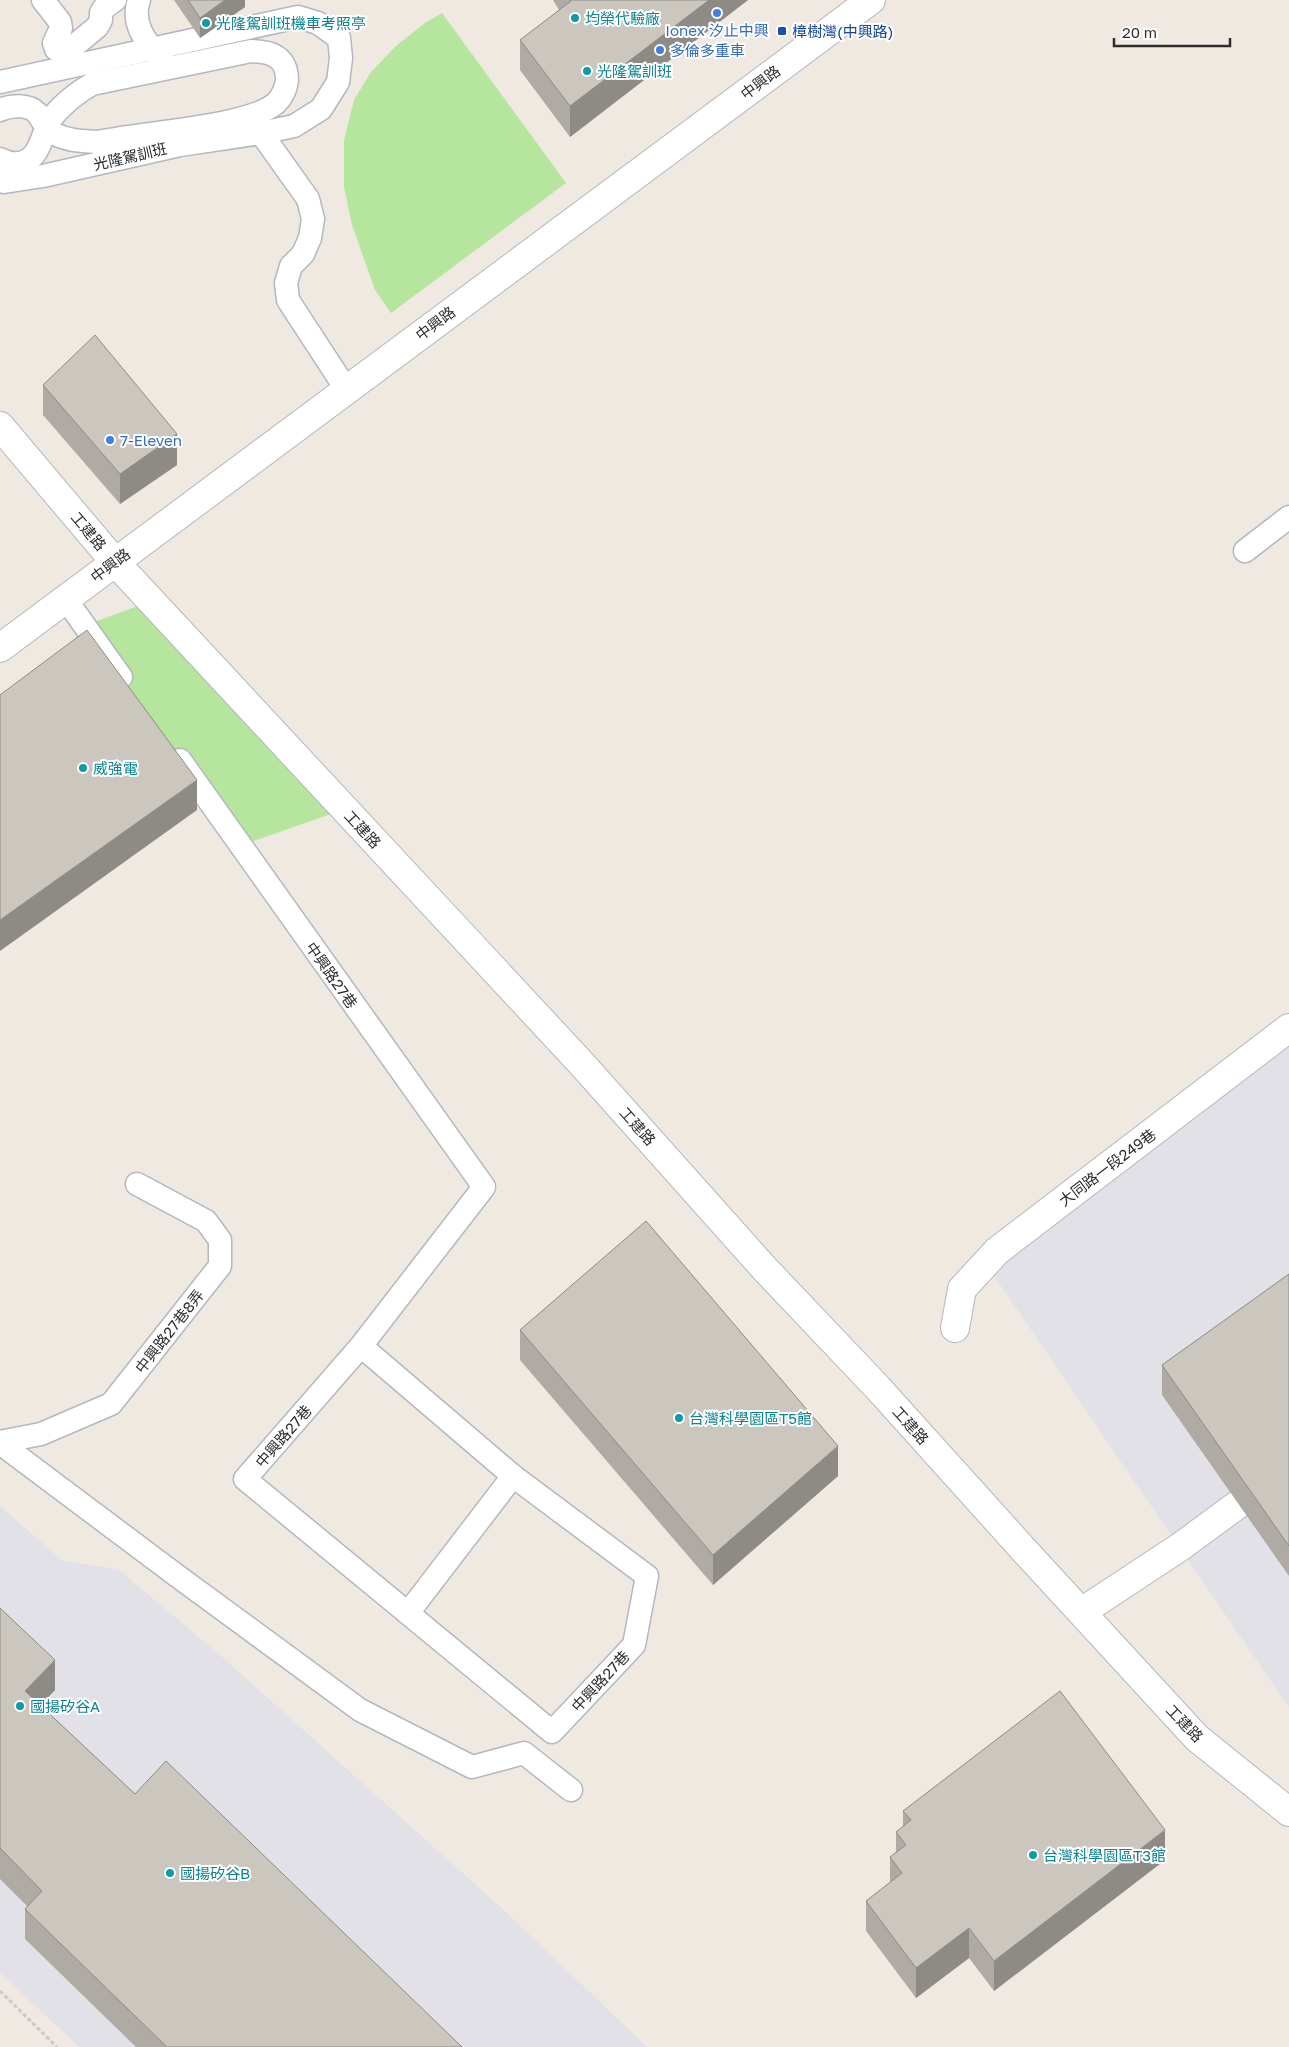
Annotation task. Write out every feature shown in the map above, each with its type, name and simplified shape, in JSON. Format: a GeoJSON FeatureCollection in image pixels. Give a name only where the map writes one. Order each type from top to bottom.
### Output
{"type":"FeatureCollection","features":[{"type":"Feature","properties":{"kind":"street","name":"中興路"},"geometry":{"type":"LineString","coordinates":[[0,648],[114,561],[871,0]]}},
{"type":"Feature","properties":{"kind":"street","name":"工建路"},"geometry":{"type":"LineString","coordinates":[[0,426],[114,561],[581,1063],[764,1268],[878,1388],[1023,1550],[1197,1738],[1289,1812]]}},
{"type":"Feature","properties":{"kind":"street","name":"大同路一段249巷"},"geometry":{"type":"LineString","coordinates":[[954,1328],[962,1289],[997,1251],[1289,1028]]}},
{"type":"Feature","properties":{"kind":"street"},"geometry":{"type":"LineString","coordinates":[[1092,1605],[1180,1547],[1289,1467]]}},
{"type":"Feature","properties":{"kind":"lane"},"geometry":{"type":"LineString","coordinates":[[43,0],[60,22],[61,28],[54,43],[56,48],[65,51],[69,50],[97,27],[104,8],[113,1]]}},
{"type":"Feature","properties":{"kind":"lane","name":"光隆駕訓班"},"geometry":{"type":"LineString","coordinates":[[139,0],[138,24],[148,44],[162,57],[170,61],[190,63]]}},
{"type":"Feature","properties":{"kind":"lane","name":"光隆駕訓班"},"geometry":{"type":"LineString","coordinates":[[0,82],[298,17],[318,23],[338,38],[341,58],[338,82],[321,109],[294,126],[262,133],[180,145],[43,176],[4,182],[0,179]]}},
{"type":"Feature","properties":{"kind":"lane","name":"光隆駕訓班"},"geometry":{"type":"LineString","coordinates":[[0,110],[5,107],[21,106],[36,112],[46,128],[56,134],[76,141],[98,142],[231,121],[264,111],[275,104],[283,94],[287,73],[283,64],[275,55],[251,51],[92,84],[80,91],[52,117],[46,128],[35,154],[25,162],[14,163],[0,159]]}},
{"type":"Feature","properties":{"kind":"lane","name":"光隆駕訓班"},"geometry":{"type":"LineString","coordinates":[[231,121],[255,126],[262,133]]}},
{"type":"Feature","properties":{"kind":"lane"},"geometry":{"type":"LineString","coordinates":[[262,133],[308,199],[313,219],[310,238],[303,254],[291,266],[286,283],[288,300],[346,389]]}},
{"type":"Feature","properties":{"kind":"lane"},"geometry":{"type":"LineString","coordinates":[[1245,551],[1289,517]]}},
{"type":"Feature","properties":{"kind":"lane"},"geometry":{"type":"LineString","coordinates":[[65,598],[130,691]]}},
{"type":"Feature","properties":{"kind":"lane","name":"中興路27巷"},"geometry":{"type":"LineString","coordinates":[[165,740],[484,1187],[361,1346],[245,1478],[552,1732],[634,1644],[647,1576],[513,1476],[361,1346]]}},
{"type":"Feature","properties":{"kind":"lane","name":"中興路27巷8弄"},"geometry":{"type":"LineString","coordinates":[[0,1442],[41,1434],[111,1404],[220,1266],[220,1240],[206,1221],[137,1184]]}},
{"type":"Feature","properties":{"kind":"lane"},"geometry":{"type":"LineString","coordinates":[[0,1442],[176,1575],[360,1710],[472,1767],[524,1753],[571,1790]]}},
{"type":"Feature","properties":{"kind":"lane"},"geometry":{"type":"LineString","coordinates":[[408,1613],[513,1476]]}},
{"type":"Feature","properties":{"kind":"path"},"geometry":{"type":"LineString","coordinates":[[0,1991],[57,2047]]}},
{"type":"Feature","properties":{"kind":"shaded area"},"geometry":{"type":"Polygon","coordinates":[[[1289,1042],[1289,1708],[990,1270],[1289,1042]]]}},
{"type":"Feature","properties":{"kind":"shaded area"},"geometry":{"type":"Polygon","coordinates":[[[0,1506],[63,1561],[118,1569],[220,1655],[506,1912],[647,2047],[79,2047],[0,1973],[0,1506]]]}},
{"type":"Feature","properties":{"kind":"green space"},"geometry":{"type":"Polygon","coordinates":[[[442,13],[566,183],[391,313],[375,290],[352,225],[344,187],[344,140],[354,100],[371,72],[396,46],[425,23],[442,13]]]}},
{"type":"Feature","properties":{"kind":"green space"},"geometry":{"type":"Polygon","coordinates":[[[151,601],[345,809],[240,846],[84,626],[151,601]]]}},
{"type":"Feature","properties":{"kind":"building"},"geometry":{"type":"Polygon","coordinates":[[[188,0],[225,0],[200,18],[188,0]]]}},
{"type":"Feature","properties":{"kind":"building"},"geometry":{"type":"Polygon","coordinates":[[[570,0],[709,0],[570,106],[520,40],[570,0]]]}},
{"type":"Feature","properties":{"kind":"building"},"geometry":{"type":"Polygon","coordinates":[[[95,335],[177,434],[120,474],[43,385],[95,335]]]}},
{"type":"Feature","properties":{"kind":"building","name":"威強電"},"geometry":{"type":"Polygon","coordinates":[[[87,630],[197,780],[0,920],[0,695],[87,630]]]}},
{"type":"Feature","properties":{"kind":"building","name":"台灣科學園區T5館"},"geometry":{"type":"Polygon","coordinates":[[[646,1221],[838,1446],[713,1555],[520,1330],[646,1221]]]}},
{"type":"Feature","properties":{"kind":"building"},"geometry":{"type":"Polygon","coordinates":[[[1289,1274],[1289,1546],[1162,1365],[1289,1274]]]}},
{"type":"Feature","properties":{"kind":"building","name":"國揚矽谷B"},"geometry":{"type":"Polygon","coordinates":[[[0,1608],[55,1660],[25,1691],[135,1794],[166,1761],[462,2047],[167,2047],[25,1909],[42,1891],[0,1848],[0,1608]]]}},
{"type":"Feature","properties":{"kind":"building","name":"台灣科學園區T3館"},"geometry":{"type":"Polygon","coordinates":[[[1060,1691],[1165,1830],[994,1961],[969,1928],[916,1968],[866,1901],[902,1873],[890,1857],[906,1845],[896,1832],[911,1820],[903,1811],[1060,1691]]]}},
{"type":"Feature","properties":{"kind":"place","name":"Ionex 汐止中興"},"geometry":{"type":"Point","coordinates":[717,13]}},
{"type":"Feature","properties":{"kind":"place","name":"均榮代驗廠"},"geometry":{"type":"Point","coordinates":[575,18]}},
{"type":"Feature","properties":{"kind":"place","name":"光隆駕訓班機車考照亭"},"geometry":{"type":"Point","coordinates":[206,23]}},
{"type":"Feature","properties":{"kind":"place","name":"樟樹灣(中興路)"},"geometry":{"type":"Point","coordinates":[782,31]}},
{"type":"Feature","properties":{"kind":"place","name":"多倫多重車"},"geometry":{"type":"Point","coordinates":[660,50]}},
{"type":"Feature","properties":{"kind":"place","name":"光隆駕訓班"},"geometry":{"type":"Point","coordinates":[587,71]}},
{"type":"Feature","properties":{"kind":"place","name":"7-Eleven"},"geometry":{"type":"Point","coordinates":[110,440]}},
{"type":"Feature","properties":{"kind":"place","name":"威強電"},"geometry":{"type":"Point","coordinates":[83,768]}},
{"type":"Feature","properties":{"kind":"place","name":"台灣科學園區T5館"},"geometry":{"type":"Point","coordinates":[679,1418]}},
{"type":"Feature","properties":{"kind":"place","name":"國揚矽谷A"},"geometry":{"type":"Point","coordinates":[20,1706]}},
{"type":"Feature","properties":{"kind":"place","name":"台灣科學園區T3館"},"geometry":{"type":"Point","coordinates":[1033,1855]}},
{"type":"Feature","properties":{"kind":"place","name":"國揚矽谷B"},"geometry":{"type":"Point","coordinates":[170,1873]}}]}
